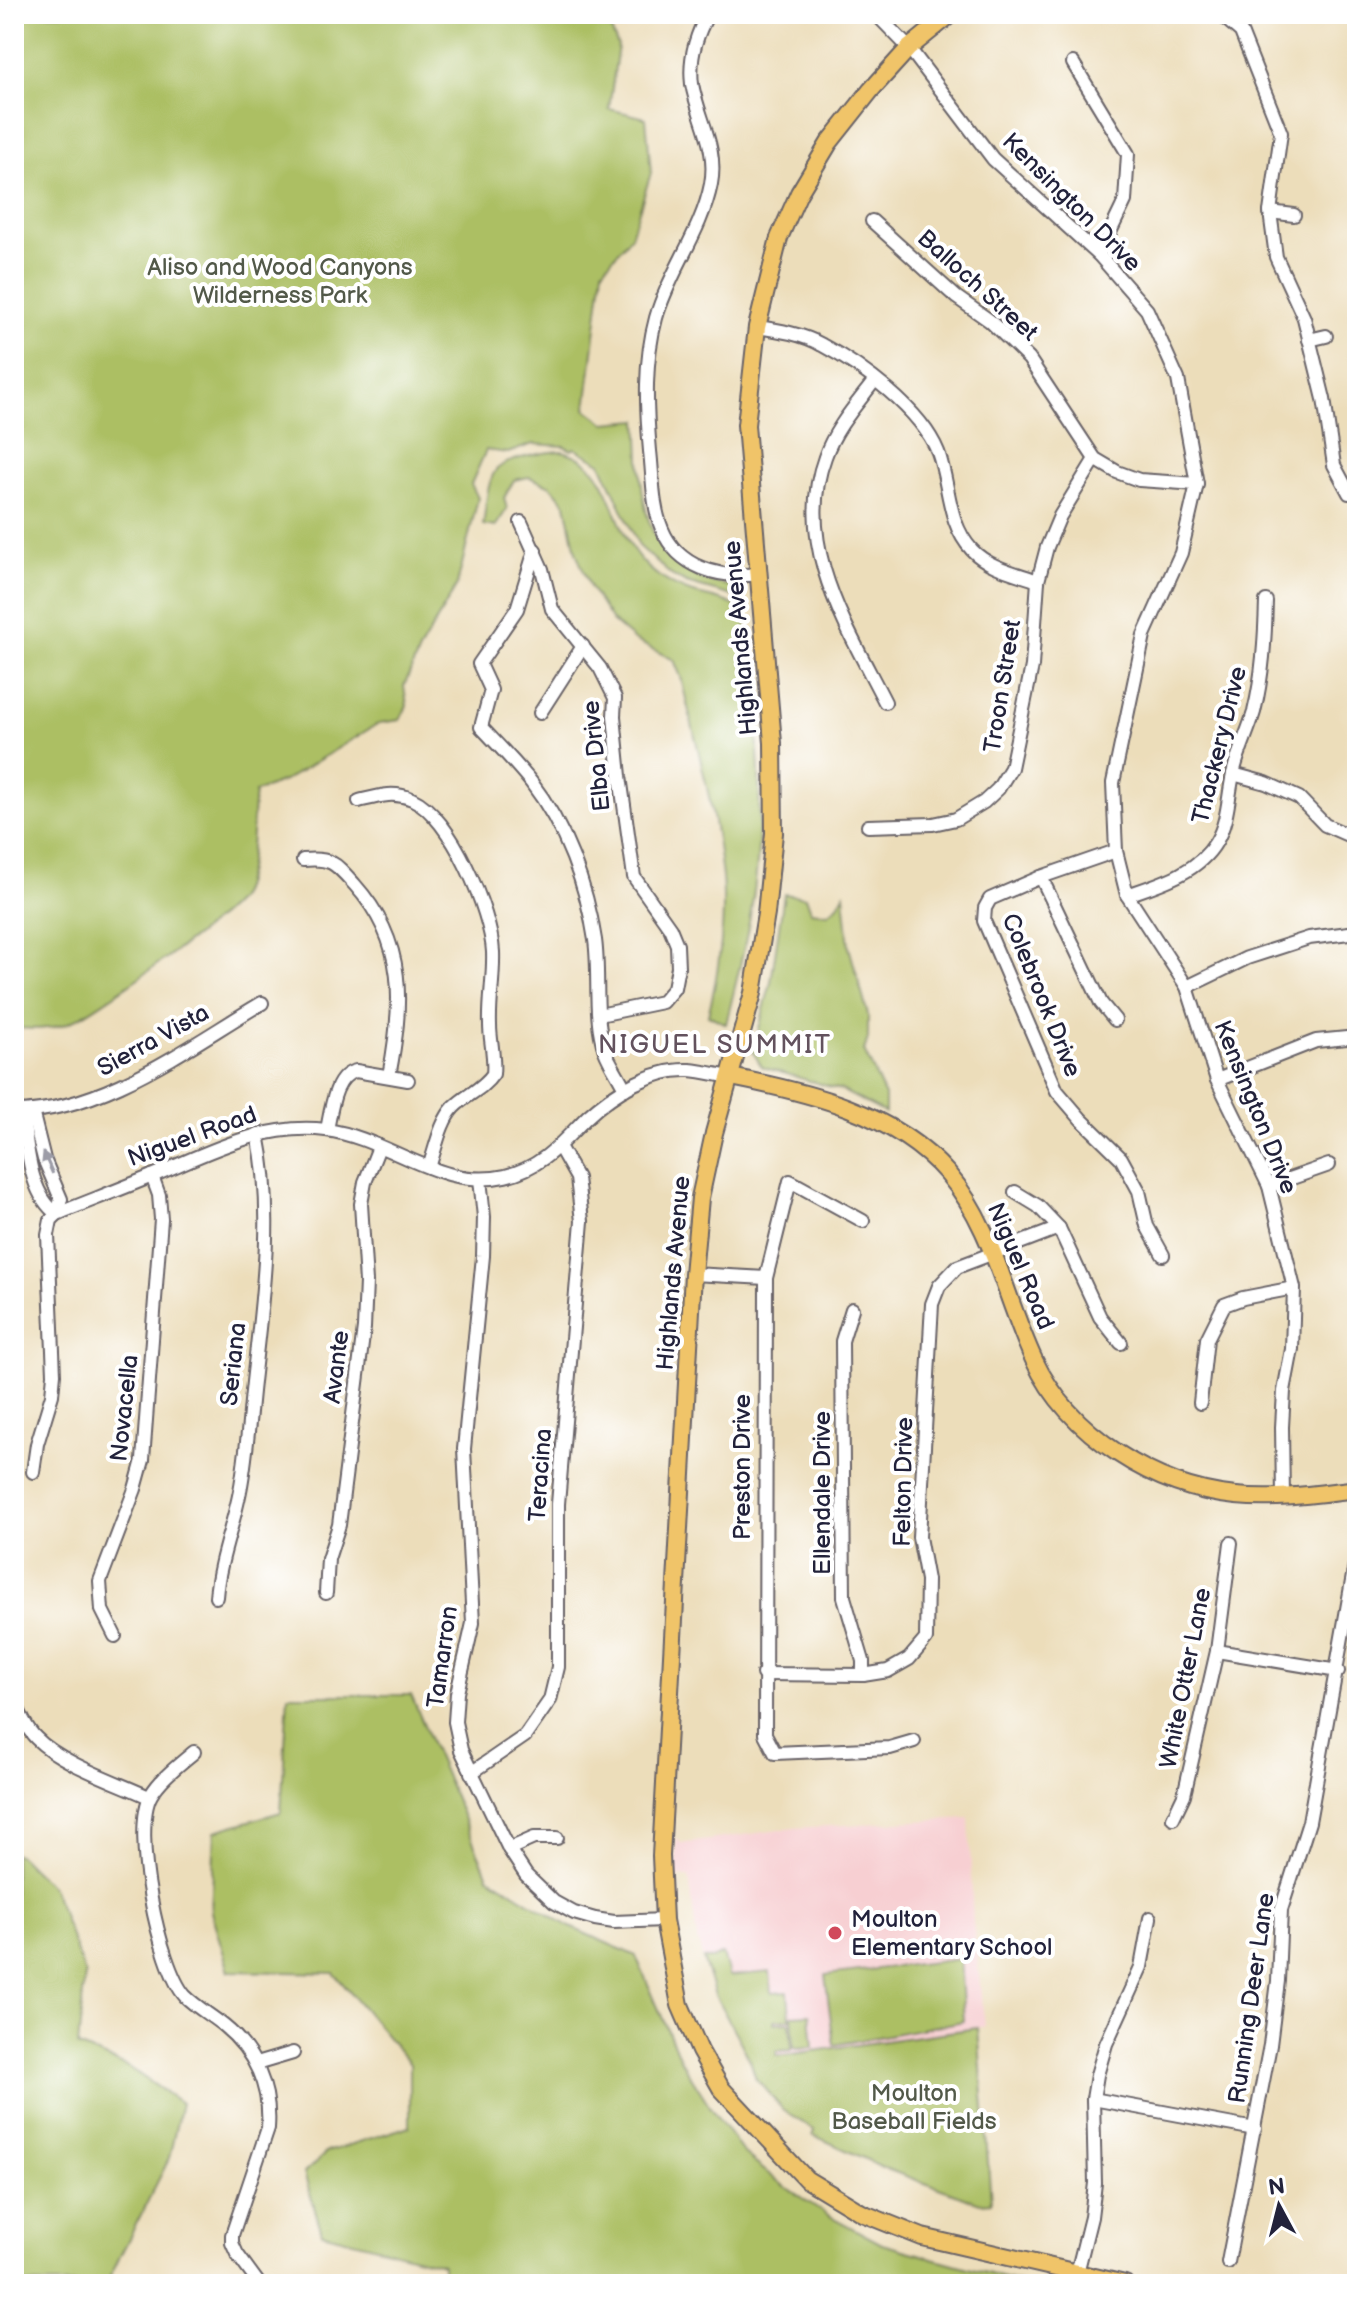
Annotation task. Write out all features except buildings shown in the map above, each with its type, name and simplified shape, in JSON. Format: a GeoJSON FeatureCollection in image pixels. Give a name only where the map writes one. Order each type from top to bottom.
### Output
{"type":"FeatureCollection","features":[{"type":"Feature","properties":{"kind":"main road","name":"Highlands Avenue"},"geometry":{"type":"LineString","coordinates":[[951,14],[909,48],[829,143],[799,193],[779,238],[757,327],[746,425],[773,743],[774,833],[766,914],[753,993],[714,1133],[700,1198],[693,1274],[661,1856],[664,1920],[680,2005],[700,2051],[721,2088],[806,2179],[862,2213],[922,2237],[1125,2284]]}},
{"type":"Feature","properties":{"kind":"main road","name":"Niguel Road"},"geometry":{"type":"LineString","coordinates":[[731,1077],[796,1090],[884,1123],[925,1151],[966,1198],[993,1252],[1034,1361],[1054,1393],[1103,1444],[1131,1461],[1192,1489],[1236,1496],[1283,1497],[1357,1489]]}},
{"type":"Feature","properties":{"kind":"street"},"geometry":{"type":"LineString","coordinates":[[708,14],[698,31],[692,57],[692,84],[713,158],[711,184],[703,212],[667,286],[656,320],[647,382],[647,420],[655,502],[662,530],[677,552],[712,573],[738,577],[758,574]]}},
{"type":"Feature","properties":{"kind":"street","name":"Kensington Drive"},"geometry":{"type":"LineString","coordinates":[[876,14],[909,48],[993,159],[1099,255],[1147,310],[1178,379],[1197,484],[1181,553],[1144,635],[1113,783],[1116,851],[1127,895],[1187,987],[1217,1080],[1269,1186],[1294,1288],[1292,1349],[1283,1403],[1283,1497]]}},
{"type":"Feature","properties":{"kind":"street"},"geometry":{"type":"LineString","coordinates":[[1220,14],[1241,32],[1281,133],[1270,212],[1276,257],[1304,318],[1324,399],[1334,465],[1353,493]]}},
{"type":"Feature","properties":{"kind":"street"},"geometry":{"type":"LineString","coordinates":[[1073,63],[1128,154],[1125,201],[1099,255]]}},
{"type":"Feature","properties":{"kind":"street"},"geometry":{"type":"LineString","coordinates":[[1270,212],[1294,215]]}},
{"type":"Feature","properties":{"kind":"street","name":"Balloch Street"},"geometry":{"type":"LineString","coordinates":[[872,221],[956,297],[990,321],[1029,359],[1095,459],[1139,480],[1197,484]]}},
{"type":"Feature","properties":{"kind":"street"},"geometry":{"type":"LineString","coordinates":[[757,327],[779,330],[821,344],[875,380],[924,426],[938,453],[955,522],[970,548],[984,562],[1038,581]]}},
{"type":"Feature","properties":{"kind":"street"},"geometry":{"type":"LineString","coordinates":[[1309,340],[1326,336]]}},
{"type":"Feature","properties":{"kind":"street"},"geometry":{"type":"LineString","coordinates":[[875,380],[837,431],[824,458],[814,511],[817,540],[831,593],[885,702]]}},
{"type":"Feature","properties":{"kind":"street","name":"Troon Street"},"geometry":{"type":"LineString","coordinates":[[868,826],[933,824],[956,819],[984,802],[998,789],[1011,768],[1032,666],[1038,581],[1047,547],[1060,516],[1095,459]]}},
{"type":"Feature","properties":{"kind":"street","name":"Elba Drive"},"geometry":{"type":"LineString","coordinates":[[521,522],[535,550],[552,609],[600,668],[615,698],[620,776],[634,877],[670,928],[677,945],[678,967],[674,988],[669,996],[662,1002],[599,1015]]}},
{"type":"Feature","properties":{"kind":"street"},"geometry":{"type":"LineString","coordinates":[[535,550],[517,609],[479,664],[491,690],[481,727],[531,783],[558,824],[568,848],[580,880],[595,940],[599,1015],[605,1051],[625,1089]]}},
{"type":"Feature","properties":{"kind":"street","name":"Thackery Drive"},"geometry":{"type":"LineString","coordinates":[[1127,895],[1177,877],[1198,862],[1216,843],[1225,821],[1233,774],[1253,713],[1265,652],[1266,601]]}},
{"type":"Feature","properties":{"kind":"street"},"geometry":{"type":"LineString","coordinates":[[540,713],[583,646]]}},
{"type":"Feature","properties":{"kind":"street"},"geometry":{"type":"LineString","coordinates":[[1233,774],[1266,783],[1299,798],[1325,825],[1357,839]]}},
{"type":"Feature","properties":{"kind":"street"},"geometry":{"type":"LineString","coordinates":[[359,801],[391,794],[415,800],[424,806],[447,834],[470,875],[480,896],[492,943],[490,1023],[493,1074],[479,1089],[454,1107],[446,1118],[429,1167]]}},
{"type":"Feature","properties":{"kind":"street"},"geometry":{"type":"LineString","coordinates":[[1115,1020],[1101,1003],[1041,877],[1116,851]]}},
{"type":"Feature","properties":{"kind":"street"},"geometry":{"type":"LineString","coordinates":[[303,860],[323,858],[339,868],[371,905],[382,923],[396,965],[399,996],[399,1023],[389,1076]]}},
{"type":"Feature","properties":{"kind":"street","name":"Colebrook Drive"},"geometry":{"type":"LineString","coordinates":[[1041,877],[990,899],[985,908],[984,921],[1057,1091],[1121,1158],[1139,1191],[1147,1226],[1163,1255]]}},
{"type":"Feature","properties":{"kind":"street"},"geometry":{"type":"LineString","coordinates":[[1187,987],[1247,958],[1309,938],[1357,932]]}},
{"type":"Feature","properties":{"kind":"street","name":"Sierra Vista"},"geometry":{"type":"LineString","coordinates":[[23,1111],[71,1104],[119,1087],[262,1003]]}},
{"type":"Feature","properties":{"kind":"street"},"geometry":{"type":"LineString","coordinates":[[1217,1080],[1316,1041],[1357,1037]]}},
{"type":"Feature","properties":{"kind":"street","name":"Niguel Road"},"geometry":{"type":"LineString","coordinates":[[57,1214],[258,1134],[295,1129],[327,1130],[361,1139],[455,1177],[480,1179],[524,1170],[560,1148],[588,1117],[625,1089],[670,1072],[688,1070],[731,1077]]}},
{"type":"Feature","properties":{"kind":"street"},"geometry":{"type":"LineString","coordinates":[[327,1130],[333,1102],[348,1072],[408,1080]]}},
{"type":"Feature","properties":{"kind":"street"},"geometry":{"type":"LineString","coordinates":[[23,1111],[36,1182],[45,1205],[57,1214]]}},
{"type":"Feature","properties":{"kind":"street"},"geometry":{"type":"LineString","coordinates":[[23,1111],[61,1199],[48,1235],[54,1383],[37,1444],[33,1472]]}},
{"type":"Feature","properties":{"kind":"street","name":"Seriana"},"geometry":{"type":"LineString","coordinates":[[216,1597],[219,1567],[231,1535],[241,1488],[264,1281],[265,1169],[258,1134]]}},
{"type":"Feature","properties":{"kind":"street","name":"Avante"},"geometry":{"type":"LineString","coordinates":[[326,1593],[328,1559],[339,1525],[364,1328],[366,1282],[361,1204],[365,1182],[379,1147]]}},
{"type":"Feature","properties":{"kind":"street","name":"Teracina"},"geometry":{"type":"LineString","coordinates":[[471,1773],[525,1736],[550,1700],[558,1667],[558,1504],[582,1221],[577,1178],[560,1148]]}},
{"type":"Feature","properties":{"kind":"street"},"geometry":{"type":"LineString","coordinates":[[1269,1186],[1329,1165]]}},
{"type":"Feature","properties":{"kind":"street","name":"Novacella"},"geometry":{"type":"LineString","coordinates":[[115,1636],[102,1610],[100,1581],[143,1460],[161,1219],[159,1195],[152,1176]]}},
{"type":"Feature","properties":{"kind":"street","name":"Tamarron"},"geometry":{"type":"LineString","coordinates":[[480,1179],[484,1217],[483,1256],[464,1449],[473,1623],[457,1693],[455,1722],[461,1750],[509,1849],[537,1888],[574,1913],[614,1922],[664,1920]]}},
{"type":"Feature","properties":{"kind":"street","name":"Preston Drive"},"geometry":{"type":"LineString","coordinates":[[863,1221],[790,1181],[766,1278],[765,1734],[775,1753],[890,1748],[914,1741]]}},
{"type":"Feature","properties":{"kind":"street"},"geometry":{"type":"LineString","coordinates":[[1015,1192],[1038,1206],[1059,1228],[1100,1317],[1121,1343]]}},
{"type":"Feature","properties":{"kind":"street","name":"Felton Drive"},"geometry":{"type":"LineString","coordinates":[[763,1674],[863,1675],[888,1671],[909,1659],[926,1639],[929,1615],[927,1580],[919,1537],[932,1304],[939,1286],[957,1267],[1059,1228]]}},
{"type":"Feature","properties":{"kind":"street"},"geometry":{"type":"LineString","coordinates":[[693,1274],[766,1278]]}},
{"type":"Feature","properties":{"kind":"street"},"geometry":{"type":"LineString","coordinates":[[1200,1403],[1207,1339],[1224,1305],[1294,1288]]}},
{"type":"Feature","properties":{"kind":"street","name":"Ellendale Drive"},"geometry":{"type":"LineString","coordinates":[[852,1309],[842,1341],[844,1597],[863,1661],[863,1675]]}},
{"type":"Feature","properties":{"kind":"street","name":"White Otter Lane"},"geometry":{"type":"LineString","coordinates":[[1173,1818],[1184,1795],[1217,1651],[1231,1543]]}},
{"type":"Feature","properties":{"kind":"street","name":"Running Deer Lane"},"geometry":{"type":"LineString","coordinates":[[1228,2262],[1276,2005],[1281,1910],[1309,1822],[1357,1553]]}},
{"type":"Feature","properties":{"kind":"street"},"geometry":{"type":"LineString","coordinates":[[1217,1651],[1338,1671]]}},
{"type":"Feature","properties":{"kind":"street"},"geometry":{"type":"LineString","coordinates":[[14,1700],[30,1731],[56,1754],[149,1797]]}},
{"type":"Feature","properties":{"kind":"street"},"geometry":{"type":"LineString","coordinates":[[194,1752],[168,1774],[149,1797],[143,1847],[163,1950],[171,1973],[185,1995],[245,2043],[256,2064],[267,2100],[268,2128],[232,2235],[232,2243],[259,2284]]}},
{"type":"Feature","properties":{"kind":"street"},"geometry":{"type":"LineString","coordinates":[[509,1849],[534,1838],[557,1838]]}},
{"type":"Feature","properties":{"kind":"street"},"geometry":{"type":"LineString","coordinates":[[1077,2273],[1091,2217],[1095,2183],[1093,2099],[1106,2044],[1141,1967],[1150,1918]]}},
{"type":"Feature","properties":{"kind":"street"},"geometry":{"type":"LineString","coordinates":[[256,2064],[293,2053]]}},
{"type":"Feature","properties":{"kind":"street"},"geometry":{"type":"LineString","coordinates":[[1093,2099],[1255,2129]]}},
{"type":"Feature","properties":{"kind":"shaded area","name":"Moulton Elementary School"},"geometry":{"type":"Polygon","coordinates":[[[969,1818],[973,1922],[985,2027],[777,2056],[770,1973],[729,1977],[725,1966],[712,1959],[703,1959],[697,1940],[689,1877],[676,1877],[676,1838],[681,1843],[687,1843],[794,1828],[969,1818]]]}},
{"type":"Feature","properties":{"kind":"green space","name":"Aliso and Wood Canyons Wilderness Park"},"geometry":{"type":"Polygon","coordinates":[[[14,14],[604,14],[618,46],[609,109],[646,118],[651,173],[631,236],[603,270],[586,409],[605,423],[638,420],[641,479],[648,519],[655,537],[666,553],[691,573],[732,587],[742,594],[736,597],[686,583],[671,575],[639,546],[601,463],[564,446],[533,444],[508,453],[486,450],[471,484],[478,498],[457,585],[420,649],[404,686],[407,706],[400,720],[379,723],[286,780],[255,792],[248,871],[240,895],[231,906],[160,963],[82,1016],[61,1025],[35,1029],[14,1028],[14,14]]]}},
{"type":"Feature","properties":{"kind":"green space"},"geometry":{"type":"Polygon","coordinates":[[[562,451],[580,458],[593,469],[610,497],[631,546],[651,570],[681,589],[724,601],[744,612],[758,743],[759,841],[751,912],[726,1024],[708,1015],[719,962],[722,923],[723,886],[718,845],[681,677],[674,660],[634,640],[612,621],[590,587],[576,552],[566,504],[551,486],[529,477],[514,480],[504,498],[507,509],[495,527],[483,525],[488,489],[496,470],[517,459],[562,451]]]}},
{"type":"Feature","properties":{"kind":"green space"},"geometry":{"type":"Polygon","coordinates":[[[784,894],[806,897],[811,911],[828,913],[838,905],[844,894],[849,947],[868,1015],[868,1038],[864,1051],[885,1096],[885,1113],[841,1090],[762,1067],[753,1052],[771,982],[784,894]]]}},
{"type":"Feature","properties":{"kind":"green space"},"geometry":{"type":"Polygon","coordinates":[[[288,1695],[411,1695],[488,1876],[568,1926],[636,1956],[680,2059],[744,2154],[828,2215],[882,2244],[1026,2284],[442,2284],[442,2264],[322,2233],[304,2173],[327,2152],[410,2126],[410,2064],[334,1973],[229,1971],[211,1912],[215,1831],[281,1812],[288,1695]]]}},
{"type":"Feature","properties":{"kind":"green space"},"geometry":{"type":"Polygon","coordinates":[[[14,1853],[53,1889],[85,1974],[78,2046],[128,2067],[181,2103],[169,2159],[109,2278],[115,2284],[14,2284],[14,1853]]]}},
{"type":"Feature","properties":{"kind":"green space","name":"Moulton Baseball Fields"},"geometry":{"type":"Polygon","coordinates":[[[723,1954],[729,1976],[770,1972],[772,1993],[788,1992],[790,2019],[774,2020],[774,2023],[790,2022],[792,2050],[777,2051],[777,2056],[978,2028],[991,2202],[980,2203],[889,2170],[813,2135],[814,2130],[783,2110],[756,2079],[750,2060],[715,1995],[703,1959],[723,1954]]]}},
{"type":"Feature","properties":{"kind":"green space"},"geometry":{"type":"Polygon","coordinates":[[[960,1959],[964,2021],[834,2045],[825,1975],[960,1959]]]}},
{"type":"Feature","properties":{"kind":"green space"},"geometry":{"type":"Polygon","coordinates":[[[810,2014],[813,2047],[794,2048],[792,2015],[810,2014]]]}},
{"type":"Feature","properties":{"kind":"place","name":"Moulton Elementary School"},"geometry":{"type":"Point","coordinates":[835,1933]}},
{"type":"Feature","properties":{"kind":"district","name":"NIGUEL SUMMIT"},"geometry":{"type":"Point","coordinates":[715,1044]}}]}
